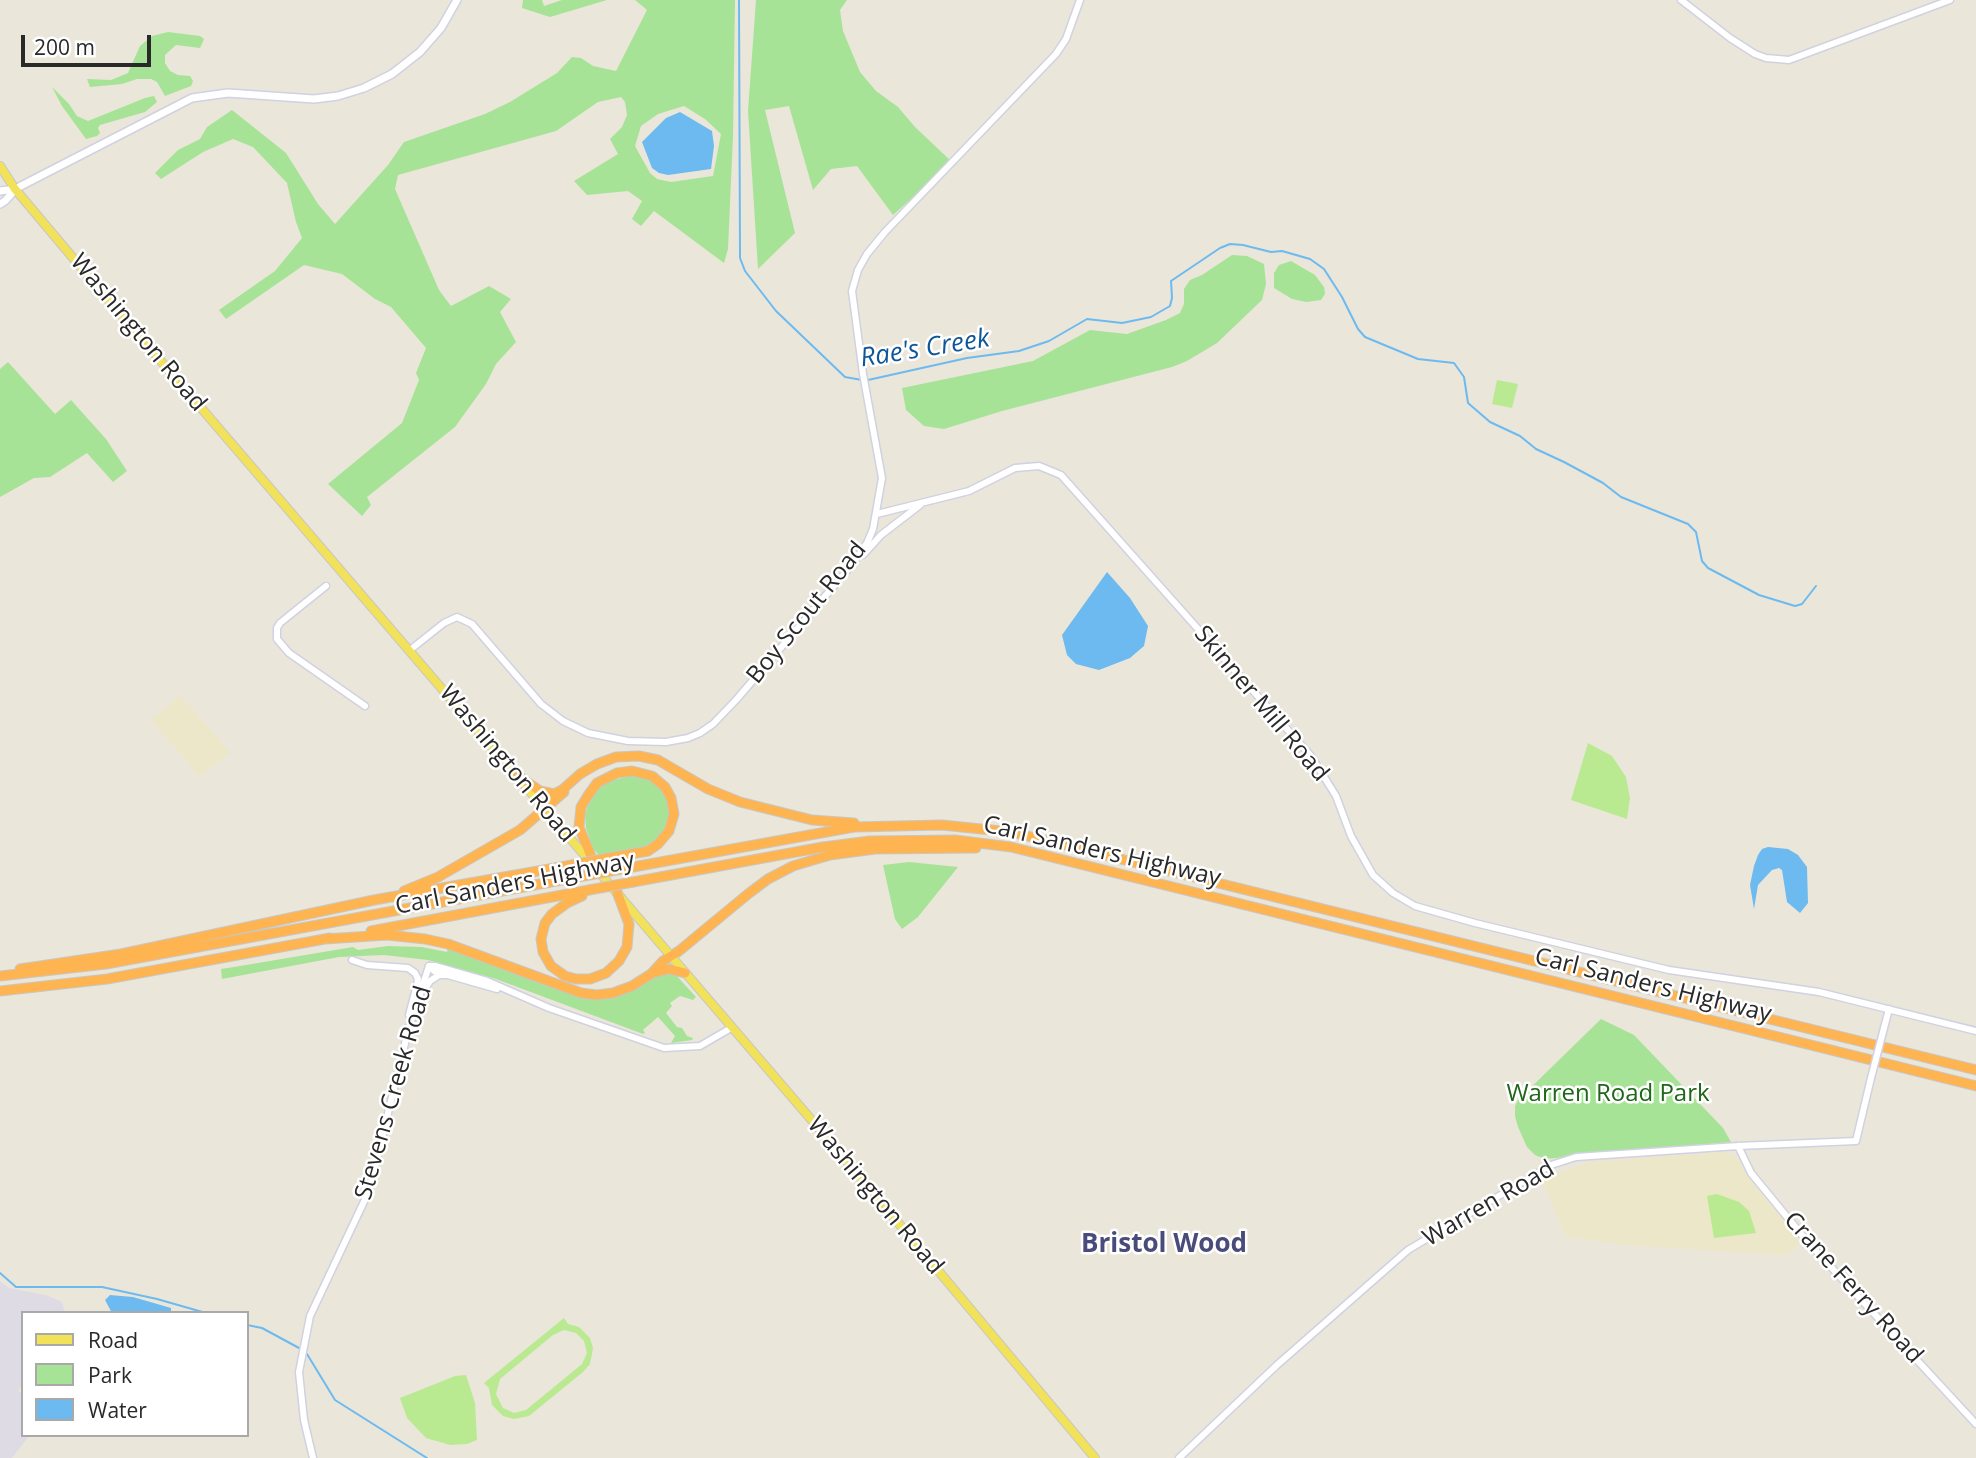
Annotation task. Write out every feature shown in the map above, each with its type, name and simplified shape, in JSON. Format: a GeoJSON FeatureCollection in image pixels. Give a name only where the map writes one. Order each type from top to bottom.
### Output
{"type":"FeatureCollection","features":[{"type":"Feature","properties":{"kind":"highway"},"geometry":{"type":"LineString","coordinates":[[517,775],[540,791],[554,794],[597,764],[623,756],[647,757],[658,760],[708,789],[752,806],[812,820],[894,824]]}},
{"type":"Feature","properties":{"kind":"highway"},"geometry":{"type":"LineString","coordinates":[[374,900],[438,877],[527,826],[597,764]]}},
{"type":"Feature","properties":{"kind":"highway"},"geometry":{"type":"LineString","coordinates":[[0,970],[121,954],[374,900],[572,865],[608,858],[648,850],[659,844],[669,831],[674,814],[671,798],[665,787],[652,776],[632,771],[617,773],[597,783],[581,807],[579,827],[596,868]]}},
{"type":"Feature","properties":{"kind":"highway","name":"Carl Sanders Highway"},"geometry":{"type":"LineString","coordinates":[[0,976],[117,962],[831,830],[894,824],[966,826],[1034,836],[1976,1070]]}},
{"type":"Feature","properties":{"kind":"highway","name":"Carl Sanders Highway"},"geometry":{"type":"LineString","coordinates":[[0,991],[107,979],[591,892],[822,847],[870,841],[932,839],[1011,847],[1976,1086]]}},
{"type":"Feature","properties":{"kind":"highway"},"geometry":{"type":"LineString","coordinates":[[325,939],[387,935],[425,939],[471,952],[558,986],[597,995],[613,993],[632,986],[651,974],[757,886],[806,861],[884,848],[1011,847]]}},
{"type":"Feature","properties":{"kind":"highway"},"geometry":{"type":"LineString","coordinates":[[591,892],[557,909],[545,923],[542,933],[543,952],[551,966],[565,976],[576,979],[590,979],[606,973],[616,965],[624,952],[629,928],[617,892]]}},
{"type":"Feature","properties":{"kind":"highway"},"geometry":{"type":"LineString","coordinates":[[651,974],[662,970],[685,973]]}},
{"type":"Feature","properties":{"kind":"main road"},"geometry":{"type":"LineString","coordinates":[[0,191],[15,189],[192,98],[228,93],[318,99],[364,88],[392,74],[420,52],[441,28],[457,0]]}},
{"type":"Feature","properties":{"kind":"main road","name":"Washington Road"},"geometry":{"type":"LineString","coordinates":[[0,166],[15,189],[914,1240],[1095,1458]]}},
{"type":"Feature","properties":{"kind":"main road"},"geometry":{"type":"LineString","coordinates":[[0,204],[15,189]]}},
{"type":"Feature","properties":{"kind":"street","name":"Boy Scout Road"},"geometry":{"type":"LineString","coordinates":[[410,650],[444,623],[453,618],[461,618],[472,624],[541,704],[563,721],[588,733],[640,742],[673,741],[700,733],[713,724],[851,566],[867,543],[877,514],[882,478],[863,374],[852,291],[863,260],[886,232],[1056,54],[1066,39],[1080,0]]}},
{"type":"Feature","properties":{"kind":"street"},"geometry":{"type":"LineString","coordinates":[[1681,0],[1755,54],[1788,60],[1950,0]]}},
{"type":"Feature","properties":{"kind":"street","name":"Skinner Mill Road"},"geometry":{"type":"LineString","coordinates":[[877,514],[979,488],[1016,468],[1040,466],[1061,475],[1311,756],[1336,796],[1351,836],[1366,864],[1382,885],[1415,906],[1669,970],[1804,989],[1976,1031]]}},
{"type":"Feature","properties":{"kind":"street"},"geometry":{"type":"LineString","coordinates":[[851,566],[881,535],[920,505]]}},
{"type":"Feature","properties":{"kind":"street"},"geometry":{"type":"LineString","coordinates":[[326,586],[280,622],[277,639],[293,656],[365,706]]}},
{"type":"Feature","properties":{"kind":"street"},"geometry":{"type":"LineString","coordinates":[[352,960],[367,965],[408,968],[415,973],[418,985],[408,1018],[408,1031]]}},
{"type":"Feature","properties":{"kind":"street"},"geometry":{"type":"LineString","coordinates":[[429,966],[434,971],[509,991]]}},
{"type":"Feature","properties":{"kind":"street"},"geometry":{"type":"LineString","coordinates":[[429,966],[487,981],[639,1041],[667,1048],[700,1046],[731,1028]]}},
{"type":"Feature","properties":{"kind":"street","name":"Stevens Creek Road"},"geometry":{"type":"LineString","coordinates":[[313,1458],[304,1420],[299,1372],[302,1348],[313,1305],[369,1191],[408,1031],[429,966]]}},
{"type":"Feature","properties":{"kind":"street"},"geometry":{"type":"LineString","coordinates":[[420,994],[430,981],[439,975],[450,975]]}},
{"type":"Feature","properties":{"kind":"street","name":"Warren Road"},"geometry":{"type":"LineString","coordinates":[[1179,1458],[1277,1366],[1408,1250],[1542,1170],[1576,1157],[1856,1141],[1889,1009]]}},
{"type":"Feature","properties":{"kind":"street","name":"Crane Ferry Road"},"geometry":{"type":"LineString","coordinates":[[1738,1146],[1751,1173],[1806,1240],[1976,1424]]}},
{"type":"Feature","properties":{"kind":"shaded area"},"geometry":{"type":"Polygon","coordinates":[[[180,695],[231,753],[199,776],[151,720],[180,695]]]}},
{"type":"Feature","properties":{"kind":"shaded area"},"geometry":{"type":"Polygon","coordinates":[[[1726,1152],[1739,1159],[1743,1170],[1801,1241],[1792,1251],[1782,1255],[1624,1245],[1568,1237],[1542,1179],[1593,1161],[1726,1152]]]}},
{"type":"Feature","properties":{"kind":"shaded area"},"geometry":{"type":"Polygon","coordinates":[[[0,1281],[9,1288],[46,1295],[62,1302],[64,1311],[21,1311],[21,1387],[18,1391],[21,1393],[21,1437],[28,1437],[12,1458],[0,1458],[0,1281]]]}},
{"type":"Feature","properties":{"kind":"green space"},"geometry":{"type":"Polygon","coordinates":[[[523,0],[542,0],[544,6],[562,0],[607,0],[550,17],[522,8],[523,0]]]}},
{"type":"Feature","properties":{"kind":"green space"},"geometry":{"type":"Polygon","coordinates":[[[635,0],[735,0],[733,136],[728,249],[724,263],[654,211],[641,226],[632,219],[642,201],[628,191],[587,195],[574,181],[618,154],[610,139],[622,127],[627,115],[625,102],[621,97],[598,102],[556,131],[398,175],[395,189],[439,290],[451,306],[489,286],[511,299],[500,312],[516,342],[496,364],[486,384],[455,427],[367,497],[371,505],[362,516],[328,484],[402,423],[419,380],[416,373],[426,348],[391,307],[375,299],[342,274],[304,265],[226,319],[219,310],[275,271],[302,238],[287,183],[253,147],[233,139],[203,152],[161,179],[155,173],[178,150],[200,139],[207,127],[232,110],[286,153],[318,204],[335,224],[388,165],[404,142],[485,114],[510,102],[557,73],[572,57],[581,58],[593,66],[616,71],[647,10],[635,0]],[[684,106],[658,114],[641,126],[635,146],[650,173],[657,179],[671,182],[713,176],[721,134],[705,119],[684,106]]]}},
{"type":"Feature","properties":{"kind":"green space"},"geometry":{"type":"Polygon","coordinates":[[[756,0],[847,0],[840,10],[843,31],[860,72],[876,91],[898,107],[952,162],[893,215],[857,166],[831,169],[813,190],[789,106],[765,110],[795,233],[758,269],[748,111],[756,0]]]}},
{"type":"Feature","properties":{"kind":"green space"},"geometry":{"type":"Polygon","coordinates":[[[168,32],[200,36],[204,39],[200,48],[176,45],[165,55],[165,63],[170,71],[190,76],[193,81],[191,86],[165,96],[157,82],[151,79],[90,87],[87,79],[111,80],[128,73],[140,46],[152,36],[168,32]]]}},
{"type":"Feature","properties":{"kind":"green space"},"geometry":{"type":"Polygon","coordinates":[[[52,87],[77,116],[88,121],[145,98],[154,96],[157,102],[145,112],[100,125],[100,133],[97,136],[86,139],[52,87]]]}},
{"type":"Feature","properties":{"kind":"green space"},"geometry":{"type":"Polygon","coordinates":[[[1232,255],[1247,256],[1264,264],[1266,284],[1262,300],[1217,343],[1187,361],[944,429],[924,426],[906,410],[902,388],[1033,361],[1090,330],[1127,334],[1166,320],[1180,313],[1184,304],[1184,289],[1190,280],[1232,255]]]}},
{"type":"Feature","properties":{"kind":"green space"},"geometry":{"type":"Polygon","coordinates":[[[1291,261],[1315,275],[1324,287],[1325,294],[1321,300],[1306,302],[1292,299],[1274,288],[1274,273],[1279,265],[1291,261]]]}},
{"type":"Feature","properties":{"kind":"green space"},"geometry":{"type":"Polygon","coordinates":[[[8,362],[55,414],[71,400],[106,439],[127,471],[113,482],[87,453],[50,477],[34,478],[0,497],[0,369],[8,362]]]}},
{"type":"Feature","properties":{"kind":"green space"},"geometry":{"type":"Polygon","coordinates":[[[1497,380],[1518,384],[1512,408],[1492,404],[1497,380]]]}},
{"type":"Feature","properties":{"kind":"green space"},"geometry":{"type":"Polygon","coordinates":[[[1588,743],[1612,756],[1626,777],[1630,798],[1627,819],[1571,800],[1588,743]]]}},
{"type":"Feature","properties":{"kind":"green space"},"geometry":{"type":"Polygon","coordinates":[[[635,775],[652,781],[661,788],[671,813],[668,825],[649,846],[634,851],[599,855],[593,849],[586,828],[585,815],[589,801],[596,789],[609,781],[635,775]]]}},
{"type":"Feature","properties":{"kind":"green space"},"geometry":{"type":"Polygon","coordinates":[[[909,862],[958,867],[918,917],[902,929],[895,919],[883,865],[909,862]]]}},
{"type":"Feature","properties":{"kind":"green space"},"geometry":{"type":"Polygon","coordinates":[[[388,946],[422,947],[447,952],[448,947],[567,993],[586,997],[628,993],[665,972],[675,974],[696,997],[693,1000],[680,996],[670,1003],[672,1006],[666,1013],[677,1027],[693,1038],[671,1043],[675,1036],[658,1017],[643,1030],[643,1034],[496,979],[428,960],[384,955],[339,957],[222,979],[221,969],[353,947],[358,950],[388,946]]]}},
{"type":"Feature","properties":{"kind":"green space","name":"Warren Road Park"},"geometry":{"type":"Polygon","coordinates":[[[1601,1019],[1634,1035],[1723,1128],[1731,1142],[1545,1159],[1535,1155],[1527,1147],[1518,1127],[1515,1106],[1601,1019]]]}},
{"type":"Feature","properties":{"kind":"green space"},"geometry":{"type":"Polygon","coordinates":[[[1717,1194],[1739,1202],[1749,1211],[1756,1233],[1714,1238],[1707,1196],[1717,1194]]]}},
{"type":"Feature","properties":{"kind":"green space"},"geometry":{"type":"Polygon","coordinates":[[[564,1318],[568,1324],[579,1327],[590,1338],[593,1348],[590,1364],[529,1416],[514,1419],[503,1416],[492,1405],[489,1388],[484,1383],[564,1318]],[[564,1330],[553,1335],[500,1379],[496,1394],[503,1408],[514,1413],[526,1410],[582,1364],[587,1353],[584,1341],[576,1333],[564,1330]]]}},
{"type":"Feature","properties":{"kind":"green space"},"geometry":{"type":"Polygon","coordinates":[[[466,1375],[475,1403],[477,1440],[467,1444],[450,1445],[426,1438],[407,1418],[400,1398],[455,1376],[466,1375]]]}},
{"type":"Feature","properties":{"kind":"water"},"geometry":{"type":"Polygon","coordinates":[[[680,112],[712,131],[714,146],[711,169],[668,175],[652,168],[642,142],[666,118],[680,112]]]}},
{"type":"Feature","properties":{"kind":"water"},"geometry":{"type":"Polygon","coordinates":[[[1107,572],[1130,598],[1148,626],[1144,646],[1130,658],[1099,670],[1076,664],[1067,655],[1062,635],[1107,572]]]}},
{"type":"Feature","properties":{"kind":"water"},"geometry":{"type":"Polygon","coordinates":[[[1762,849],[1788,849],[1798,855],[1807,867],[1808,903],[1800,913],[1787,902],[1782,870],[1779,868],[1772,870],[1758,885],[1754,909],[1750,885],[1754,866],[1762,849]]]}},
{"type":"Feature","properties":{"kind":"water"},"geometry":{"type":"Polygon","coordinates":[[[110,1295],[133,1297],[171,1308],[171,1311],[111,1311],[105,1300],[110,1295]]]}},
{"type":"Feature","properties":{"kind":"waterway","name":"Rae's Creek"},"geometry":{"type":"LineString","coordinates":[[739,0],[740,258],[745,271],[776,311],[845,377],[862,380]]}},
{"type":"Feature","properties":{"kind":"waterway"},"geometry":{"type":"LineString","coordinates":[[868,380],[967,358],[1019,351],[1049,341],[1087,319],[1122,323],[1151,317],[1170,306],[1171,281],[1220,248],[1230,244],[1271,252],[1282,251],[1310,259],[1324,269],[1365,337],[1418,359],[1454,363],[1464,377],[1468,403],[1490,422],[1603,483],[1621,497],[1688,524],[1696,532],[1702,561],[1708,568],[1759,595],[1795,606],[1802,604],[1816,586]]}},
{"type":"Feature","properties":{"kind":"waterway"},"geometry":{"type":"LineString","coordinates":[[0,1273],[16,1287],[102,1287],[199,1311]]}},
{"type":"Feature","properties":{"kind":"waterway"},"geometry":{"type":"LineString","coordinates":[[248,1325],[262,1328],[299,1348]]}},
{"type":"Feature","properties":{"kind":"waterway"},"geometry":{"type":"LineString","coordinates":[[307,1354],[335,1400],[427,1458]]}},
{"type":"Feature","properties":{"kind":"district","name":"Bristol Wood"},"geometry":{"type":"Point","coordinates":[1164,1245]}}]}
